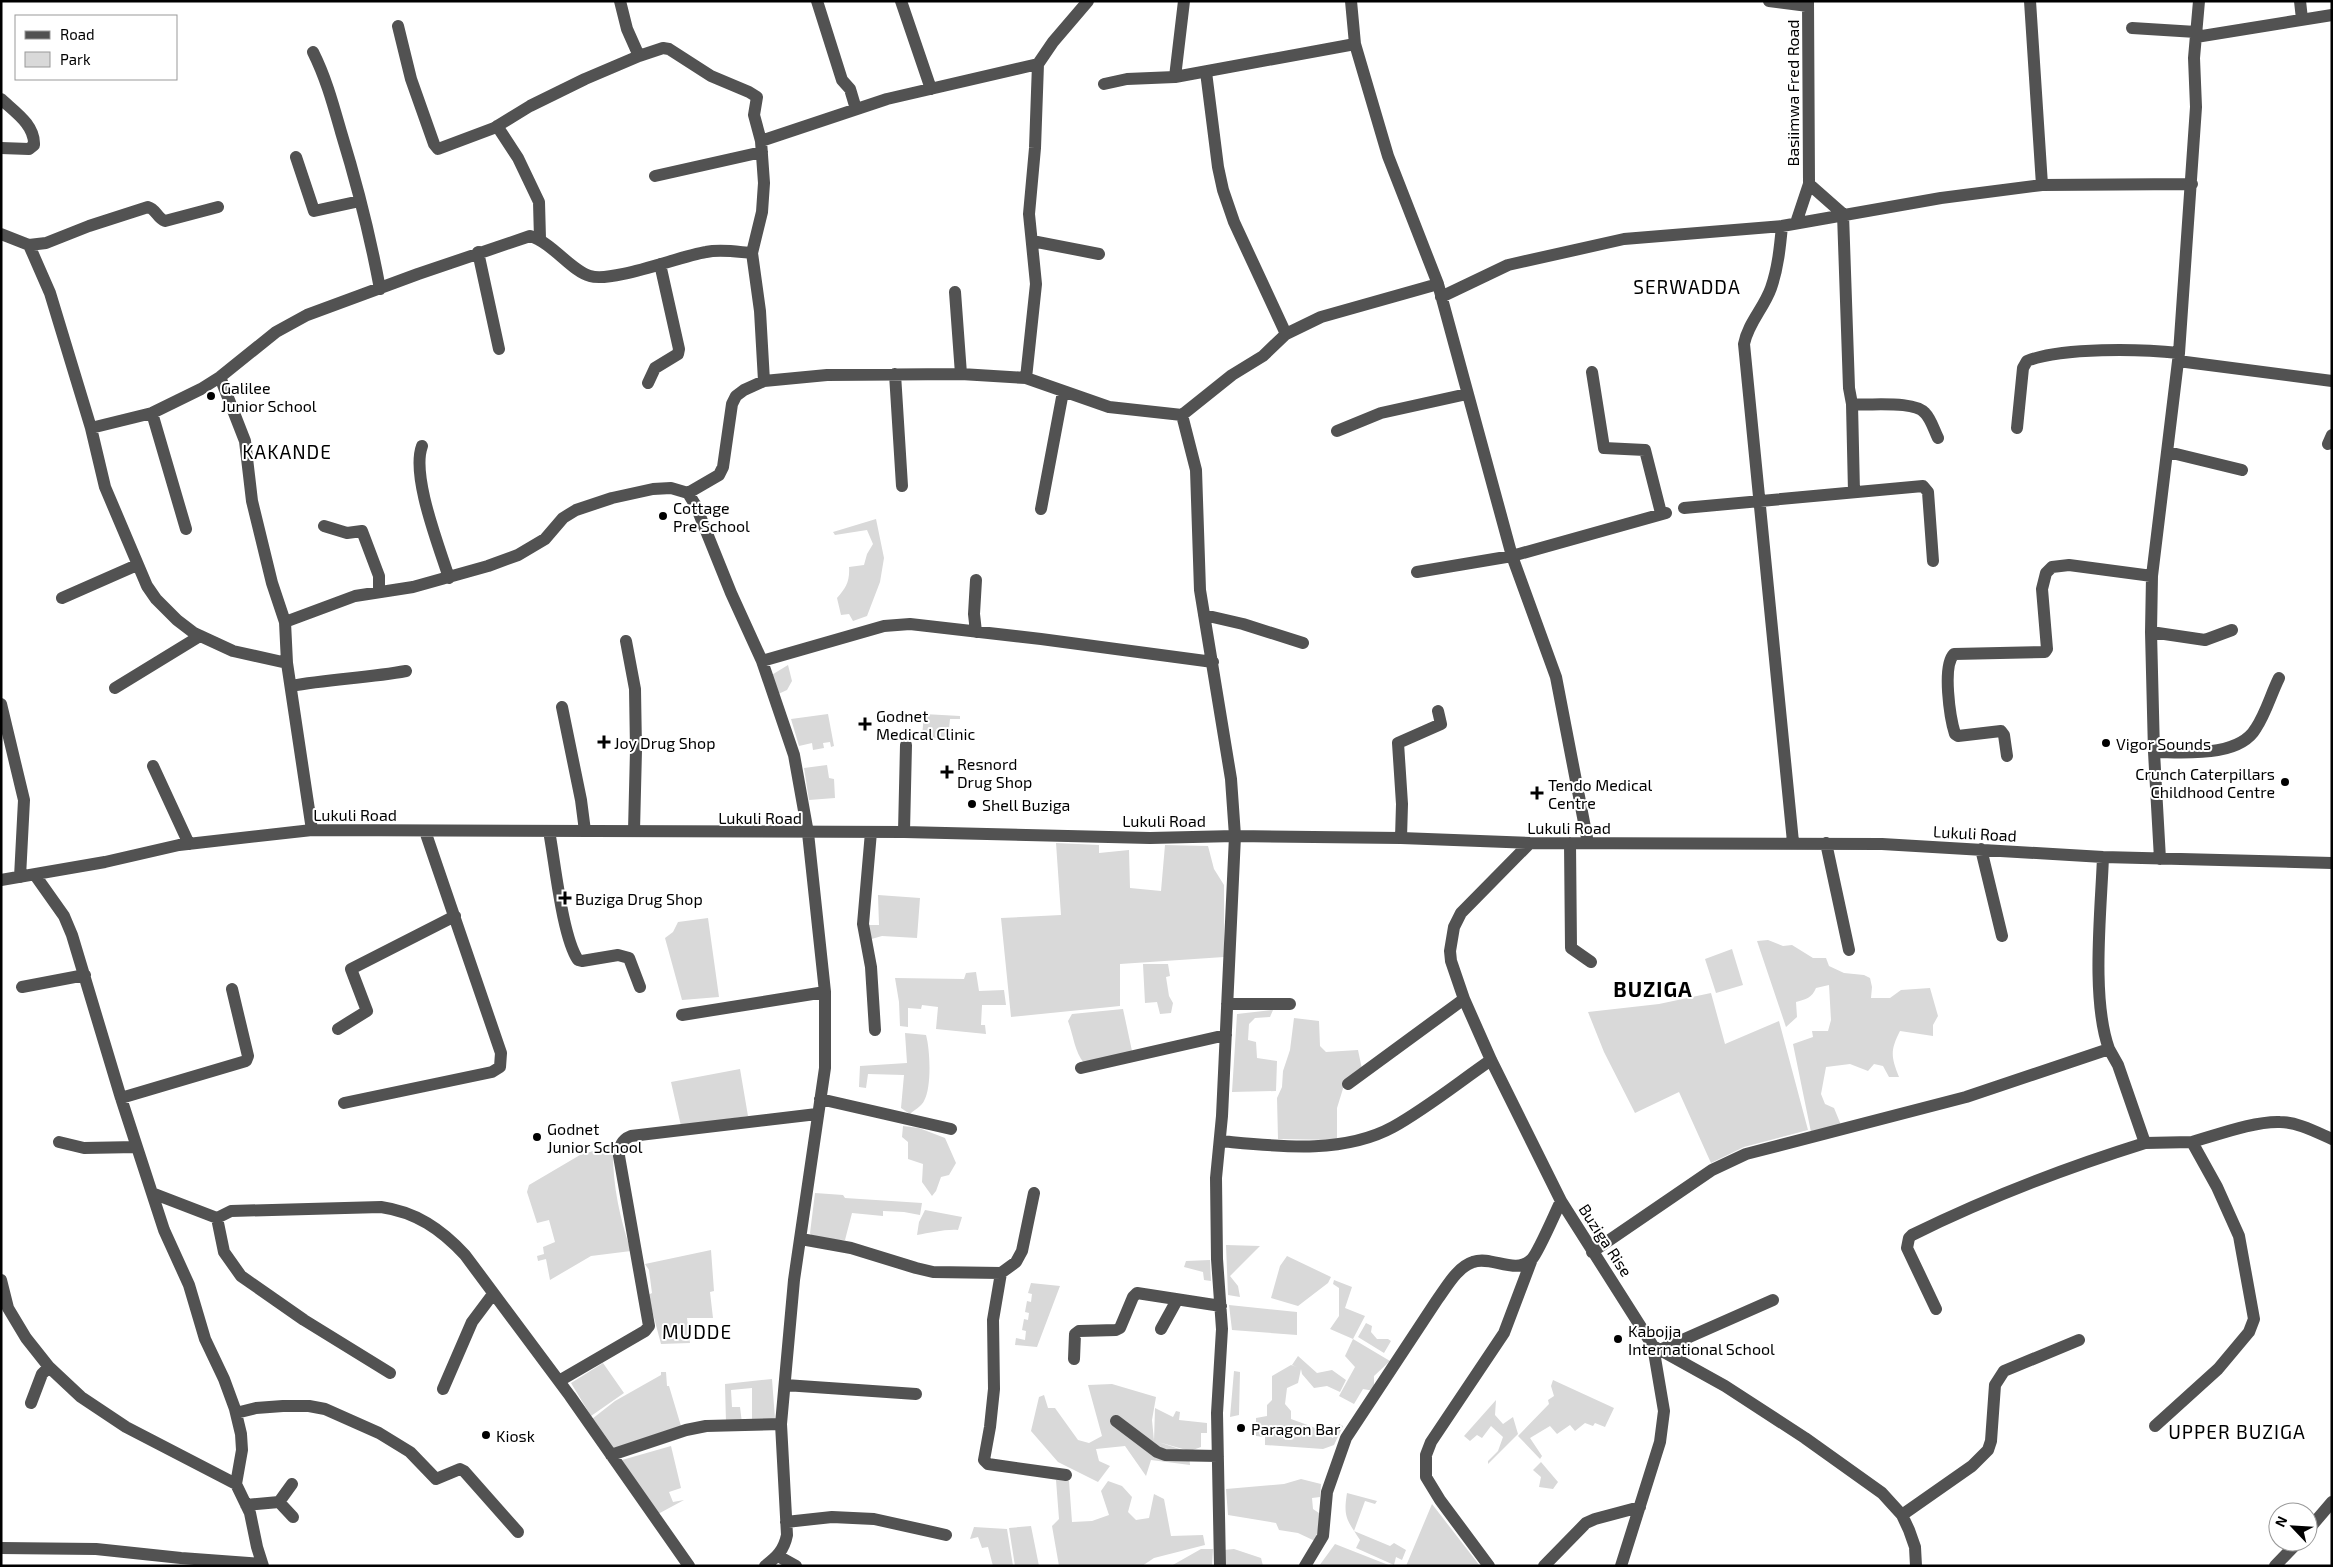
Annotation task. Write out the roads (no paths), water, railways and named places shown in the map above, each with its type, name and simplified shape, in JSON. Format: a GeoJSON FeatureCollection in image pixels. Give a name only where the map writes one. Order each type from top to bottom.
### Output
{"type":"FeatureCollection","features":[{"type":"Feature","properties":{"kind":"street"},"geometry":{"type":"LineString","coordinates":[[620,1],[627,29],[639,56]]}},
{"type":"Feature","properties":{"kind":"street"},"geometry":{"type":"LineString","coordinates":[[817,1],[842,80],[850,89],[856,109]]}},
{"type":"Feature","properties":{"kind":"street"},"geometry":{"type":"LineString","coordinates":[[901,1],[931,89]]}},
{"type":"Feature","properties":{"kind":"street"},"geometry":{"type":"LineString","coordinates":[[1026,378],[1036,284],[1029,214],[1035,148],[1038,64],[1053,42],[1088,1]]}},
{"type":"Feature","properties":{"kind":"street"},"geometry":{"type":"LineString","coordinates":[[1175,77],[1184,1]]}},
{"type":"Feature","properties":{"kind":"street"},"geometry":{"type":"LineString","coordinates":[[1351,1],[1355,44],[1388,156],[1439,290],[1512,556],[1556,677],[1588,843]]}},
{"type":"Feature","properties":{"kind":"street"},"geometry":{"type":"LineString","coordinates":[[1769,1],[1808,4]]}},
{"type":"Feature","properties":{"kind":"street"},"geometry":{"type":"LineString","coordinates":[[2030,1],[2042,185]]}},
{"type":"Feature","properties":{"kind":"street"},"geometry":{"type":"LineString","coordinates":[[2160,859],[2154,752],[2151,632],[2152,576],[2179,357],[2183,283],[2192,184],[2196,107],[2194,58],[2199,1]]}},
{"type":"Feature","properties":{"kind":"street"},"geometry":{"type":"LineString","coordinates":[[2300,1],[2302,19]]}},
{"type":"Feature","properties":{"kind":"street","name":"Basiimwa Fred Road"},"geometry":{"type":"LineString","coordinates":[[1796,223],[1809,184],[1808,4]]}},
{"type":"Feature","properties":{"kind":"street"},"geometry":{"type":"LineString","coordinates":[[2132,28],[2196,35],[2332,15]]}},
{"type":"Feature","properties":{"kind":"street"},"geometry":{"type":"LineString","coordinates":[[398,26],[411,80],[435,147],[441,149],[497,126],[530,106],[585,79],[663,48],[669,49],[711,76],[754,94],[757,97],[754,115],[762,146],[764,183],[762,212],[752,253],[760,311],[764,381]]}},
{"type":"Feature","properties":{"kind":"street"},"geometry":{"type":"LineString","coordinates":[[1104,84],[1126,79],[1175,77],[1355,44]]}},
{"type":"Feature","properties":{"kind":"street"},"geometry":{"type":"LineString","coordinates":[[313,52],[325,77],[365,213],[380,289]]}},
{"type":"Feature","properties":{"kind":"street"},"geometry":{"type":"LineString","coordinates":[[655,176],[762,146],[856,109],[1038,64]]}},
{"type":"Feature","properties":{"kind":"street"},"geometry":{"type":"LineString","coordinates":[[1206,72],[1218,167],[1223,190],[1234,222],[1286,334]]}},
{"type":"Feature","properties":{"kind":"street"},"geometry":{"type":"LineString","coordinates":[[1,99],[32,129],[34,145],[29,149],[1,148]]}},
{"type":"Feature","properties":{"kind":"street"},"geometry":{"type":"LineString","coordinates":[[497,126],[518,158],[536,192],[539,202],[540,239]]}},
{"type":"Feature","properties":{"kind":"street"},"geometry":{"type":"LineString","coordinates":[[296,157],[314,211],[360,201]]}},
{"type":"Feature","properties":{"kind":"street","name":"Basiimwa Fred Road"},"geometry":{"type":"LineString","coordinates":[[1809,184],[1842,214]]}},
{"type":"Feature","properties":{"kind":"street"},"geometry":{"type":"LineString","coordinates":[[688,493],[719,474],[723,467],[732,404],[736,396],[744,390],[764,381],[827,375],[895,374],[961,374],[1026,378],[1109,406],[1182,415],[1232,375],[1262,356],[1286,334],[1321,317],[1439,290],[1508,265],[1553,253],[1624,239],[1782,226],[1842,214],[2042,185],[2192,184]]}},
{"type":"Feature","properties":{"kind":"street"},"geometry":{"type":"LineString","coordinates":[[1,234],[29,245],[46,243],[148,206],[153,208],[159,218],[165,221],[218,207]]}},
{"type":"Feature","properties":{"kind":"street"},"geometry":{"type":"LineString","coordinates":[[1842,214],[1849,388],[1852,404],[1854,492]]}},
{"type":"Feature","properties":{"kind":"street"},"geometry":{"type":"LineString","coordinates":[[1782,226],[1779,256],[1771,288],[1750,326],[1744,344],[1793,842]]}},
{"type":"Feature","properties":{"kind":"street"},"geometry":{"type":"LineString","coordinates":[[91,428],[152,413],[220,377],[276,332],[307,315],[478,252],[530,236],[540,239],[590,277],[617,275],[707,251],[752,253]]}},
{"type":"Feature","properties":{"kind":"street"},"geometry":{"type":"LineString","coordinates":[[1032,241],[1099,254]]}},
{"type":"Feature","properties":{"kind":"street"},"geometry":{"type":"LineString","coordinates":[[29,245],[50,293],[91,428],[105,487],[137,565],[156,599],[177,620],[200,636],[233,651],[287,663]]}},
{"type":"Feature","properties":{"kind":"street"},"geometry":{"type":"LineString","coordinates":[[478,252],[499,349]]}},
{"type":"Feature","properties":{"kind":"street"},"geometry":{"type":"LineString","coordinates":[[648,383],[655,368],[678,354],[679,349],[660,264]]}},
{"type":"Feature","properties":{"kind":"street"},"geometry":{"type":"LineString","coordinates":[[955,292],[961,374]]}},
{"type":"Feature","properties":{"kind":"street"},"geometry":{"type":"LineString","coordinates":[[2017,428],[2022,368],[2027,361],[2047,355],[2093,351],[2179,357],[2332,381]]}},
{"type":"Feature","properties":{"kind":"street"},"geometry":{"type":"LineString","coordinates":[[1417,572],[1512,556],[1664,513],[1645,450],[1604,448],[1592,372]]}},
{"type":"Feature","properties":{"kind":"street"},"geometry":{"type":"LineString","coordinates":[[895,374],[902,486]]}},
{"type":"Feature","properties":{"kind":"street"},"geometry":{"type":"LineString","coordinates":[[220,377],[245,441],[252,501],[272,583],[285,622],[287,663],[312,830]]}},
{"type":"Feature","properties":{"kind":"street"},"geometry":{"type":"LineString","coordinates":[[1041,509],[1063,392]]}},
{"type":"Feature","properties":{"kind":"street"},"geometry":{"type":"LineString","coordinates":[[1337,431],[1381,413],[1467,394]]}},
{"type":"Feature","properties":{"kind":"street"},"geometry":{"type":"LineString","coordinates":[[1852,404],[1899,404],[1921,410],[1925,413],[1938,438]]}},
{"type":"Feature","properties":{"kind":"street"},"geometry":{"type":"LineString","coordinates":[[152,413],[186,529]]}},
{"type":"Feature","properties":{"kind":"street"},"geometry":{"type":"LineString","coordinates":[[1182,415],[1196,470],[1200,590],[1230,779],[1235,836],[1228,1004],[1216,1187],[1217,1259],[1222,1329],[1217,1413],[1220,1566]]}},
{"type":"Feature","properties":{"kind":"street"},"geometry":{"type":"LineString","coordinates":[[422,446],[418,456],[422,486],[449,578]]}},
{"type":"Feature","properties":{"kind":"street"},"geometry":{"type":"LineString","coordinates":[[2168,452],[2242,470]]}},
{"type":"Feature","properties":{"kind":"street"},"geometry":{"type":"LineString","coordinates":[[1684,508],[1923,486],[1927,489],[1933,561]]}},
{"type":"Feature","properties":{"kind":"street"},"geometry":{"type":"LineString","coordinates":[[285,622],[355,596],[413,587],[449,578],[518,555],[545,539],[564,518],[594,504],[653,488],[671,488],[688,493],[696,506],[731,593],[762,661],[794,754],[808,833],[825,992],[825,1068],[817,1114],[801,1239],[781,1424],[786,1522],[785,1545],[778,1556],[765,1566]]}},
{"type":"Feature","properties":{"kind":"street"},"geometry":{"type":"LineString","coordinates":[[324,526],[347,533],[362,531],[379,576],[379,592]]}},
{"type":"Feature","properties":{"kind":"street"},"geometry":{"type":"LineString","coordinates":[[62,598],[137,565]]}},
{"type":"Feature","properties":{"kind":"street"},"geometry":{"type":"LineString","coordinates":[[2007,756],[2004,736],[2001,731],[1958,736],[1955,734],[1947,673],[1950,657],[1954,654],[2045,652],[2047,650],[2042,589],[2046,573],[2052,567],[2069,565],[2152,576]]}},
{"type":"Feature","properties":{"kind":"street"},"geometry":{"type":"LineString","coordinates":[[976,580],[974,614],[976,632]]}},
{"type":"Feature","properties":{"kind":"street"},"geometry":{"type":"LineString","coordinates":[[1204,615],[1243,624],[1303,643]]}},
{"type":"Feature","properties":{"kind":"street"},"geometry":{"type":"LineString","coordinates":[[762,661],[884,626],[910,624],[1212,662]]}},
{"type":"Feature","properties":{"kind":"street"},"geometry":{"type":"LineString","coordinates":[[2151,632],[2205,640],[2232,630]]}},
{"type":"Feature","properties":{"kind":"street"},"geometry":{"type":"LineString","coordinates":[[114,688],[200,636]]}},
{"type":"Feature","properties":{"kind":"street"},"geometry":{"type":"LineString","coordinates":[[626,641],[634,689],[636,750],[634,831]]}},
{"type":"Feature","properties":{"kind":"street"},"geometry":{"type":"LineString","coordinates":[[291,686],[333,678],[381,676],[406,670]]}},
{"type":"Feature","properties":{"kind":"street"},"geometry":{"type":"LineString","coordinates":[[2154,752],[2217,751],[2241,742],[2256,730],[2279,678]]}},
{"type":"Feature","properties":{"kind":"street"},"geometry":{"type":"LineString","coordinates":[[1,704],[24,800],[20,877]]}},
{"type":"Feature","properties":{"kind":"street"},"geometry":{"type":"LineString","coordinates":[[562,707],[581,800],[585,831]]}},
{"type":"Feature","properties":{"kind":"street"},"geometry":{"type":"LineString","coordinates":[[1401,838],[1402,804],[1398,743],[1441,724],[1438,711]]}},
{"type":"Feature","properties":{"kind":"street"},"geometry":{"type":"LineString","coordinates":[[904,832],[906,745]]}},
{"type":"Feature","properties":{"kind":"street"},"geometry":{"type":"LineString","coordinates":[[153,766],[189,844]]}},
{"type":"Feature","properties":{"kind":"street","name":"Lukuli Road"},"geometry":{"type":"LineString","coordinates":[[1,880],[189,844],[312,830],[904,832],[1150,838],[1235,836],[1401,838],[1530,843],[1793,842],[1981,849],[2103,857],[2332,863]]}},
{"type":"Feature","properties":{"kind":"street"},"geometry":{"type":"LineString","coordinates":[[549,830],[563,912],[573,953],[578,960],[582,961],[618,955],[629,958],[640,987]]}},
{"type":"Feature","properties":{"kind":"street"},"geometry":{"type":"LineString","coordinates":[[344,1103],[492,1072],[500,1067],[502,1053],[425,831]]}},
{"type":"Feature","properties":{"kind":"street"},"geometry":{"type":"LineString","coordinates":[[871,832],[863,924],[871,967],[875,1030]]}},
{"type":"Feature","properties":{"kind":"street","name":"Buziga Rise"},"geometry":{"type":"LineString","coordinates":[[1530,843],[1461,913],[1454,927],[1451,961],[1464,999],[1491,1060],[1561,1201],[1592,1252],[1658,1348],[1725,1386],[1805,1438],[1882,1493],[1902,1515],[1915,1547],[1916,1566]]}},
{"type":"Feature","properties":{"kind":"street"},"geometry":{"type":"LineString","coordinates":[[1570,843],[1571,948],[1590,962]]}},
{"type":"Feature","properties":{"kind":"street"},"geometry":{"type":"LineString","coordinates":[[1826,843],[1849,950]]}},
{"type":"Feature","properties":{"kind":"street"},"geometry":{"type":"LineString","coordinates":[[1981,849],[2002,936]]}},
{"type":"Feature","properties":{"kind":"street"},"geometry":{"type":"LineString","coordinates":[[2103,857],[2100,1006],[2104,1036],[2118,1065],[2145,1143]]}},
{"type":"Feature","properties":{"kind":"street"},"geometry":{"type":"LineString","coordinates":[[1,1548],[96,1549],[263,1565],[246,1505],[236,1484],[242,1450],[236,1414],[224,1379],[206,1339],[188,1285],[164,1230],[121,1098],[85,975],[64,916],[35,875]]}},
{"type":"Feature","properties":{"kind":"street"},"geometry":{"type":"LineString","coordinates":[[338,1029],[367,1011],[351,969],[455,916]]}},
{"type":"Feature","properties":{"kind":"street"},"geometry":{"type":"LineString","coordinates":[[22,986],[85,975]]}},
{"type":"Feature","properties":{"kind":"street"},"geometry":{"type":"LineString","coordinates":[[121,1098],[246,1061],[248,1056],[232,989]]}},
{"type":"Feature","properties":{"kind":"street"},"geometry":{"type":"LineString","coordinates":[[682,1015],[825,992]]}},
{"type":"Feature","properties":{"kind":"street"},"geometry":{"type":"LineString","coordinates":[[1348,1084],[1464,999]]}},
{"type":"Feature","properties":{"kind":"street"},"geometry":{"type":"LineString","coordinates":[[1228,1004],[1290,1004]]}},
{"type":"Feature","properties":{"kind":"street"},"geometry":{"type":"LineString","coordinates":[[1081,1068],[1226,1035]]}},
{"type":"Feature","properties":{"kind":"street"},"geometry":{"type":"LineString","coordinates":[[1592,1252],[1712,1170],[1740,1156],[1966,1097],[2109,1049]]}},
{"type":"Feature","properties":{"kind":"street"},"geometry":{"type":"LineString","coordinates":[[1220,1141],[1315,1146],[1356,1140],[1392,1127],[1491,1060]]}},
{"type":"Feature","properties":{"kind":"street"},"geometry":{"type":"LineString","coordinates":[[820,1099],[951,1129]]}},
{"type":"Feature","properties":{"kind":"street"},"geometry":{"type":"LineString","coordinates":[[559,1381],[645,1331],[649,1326],[619,1156],[620,1145],[624,1139],[631,1136],[690,1128],[817,1114]]}},
{"type":"Feature","properties":{"kind":"street"},"geometry":{"type":"LineString","coordinates":[[1936,1309],[1907,1248],[1909,1238],[1965,1209],[2069,1168],[2145,1143],[2192,1142],[2241,1128],[2279,1122],[2299,1126],[2332,1139]]}},
{"type":"Feature","properties":{"kind":"street"},"geometry":{"type":"LineString","coordinates":[[58,1142],[84,1148],[137,1147]]}},
{"type":"Feature","properties":{"kind":"street"},"geometry":{"type":"LineString","coordinates":[[2155,1426],[2218,1369],[2249,1332],[2254,1319],[2239,1236],[2217,1187],[2192,1142]]}},
{"type":"Feature","properties":{"kind":"street"},"geometry":{"type":"LineString","coordinates":[[152,1193],[217,1218],[232,1211],[381,1207],[403,1210],[449,1238],[465,1255],[559,1381],[689,1566]]}},
{"type":"Feature","properties":{"kind":"street"},"geometry":{"type":"LineString","coordinates":[[801,1239],[851,1248],[933,1272],[1001,1273],[1016,1262],[1022,1251],[1034,1193]]}},
{"type":"Feature","properties":{"kind":"street"},"geometry":{"type":"LineString","coordinates":[[1489,1566],[1440,1500],[1426,1477],[1426,1455],[1431,1442],[1504,1333],[1532,1259],[1561,1201]]}},
{"type":"Feature","properties":{"kind":"street"},"geometry":{"type":"LineString","coordinates":[[217,1218],[224,1252],[232,1266],[241,1276],[304,1320],[390,1373]]}},
{"type":"Feature","properties":{"kind":"street"},"geometry":{"type":"LineString","coordinates":[[1305,1566],[1323,1536],[1328,1492],[1346,1438],[1436,1300],[1453,1278],[1472,1262],[1484,1260],[1520,1266],[1532,1259]]}},
{"type":"Feature","properties":{"kind":"street"},"geometry":{"type":"LineString","coordinates":[[1001,1273],[993,1320],[994,1389],[984,1460],[988,1464],[1066,1475]]}},
{"type":"Feature","properties":{"kind":"street"},"geometry":{"type":"LineString","coordinates":[[1,1280],[8,1308],[26,1338],[50,1367],[80,1397],[126,1427],[236,1484]]}},
{"type":"Feature","properties":{"kind":"street"},"geometry":{"type":"LineString","coordinates":[[1074,1360],[1075,1334],[1120,1328],[1132,1297],[1137,1293],[1220,1306]]}},
{"type":"Feature","properties":{"kind":"street"},"geometry":{"type":"LineString","coordinates":[[443,1389],[472,1322],[493,1294]]}},
{"type":"Feature","properties":{"kind":"street"},"geometry":{"type":"LineString","coordinates":[[1161,1329],[1178,1300]]}},
{"type":"Feature","properties":{"kind":"street"},"geometry":{"type":"LineString","coordinates":[[1621,1566],[1660,1442],[1664,1411],[1658,1348],[1773,1300]]}},
{"type":"Feature","properties":{"kind":"street"},"geometry":{"type":"LineString","coordinates":[[1902,1515],[1972,1466],[1988,1450],[1991,1441],[1994,1385],[2004,1371],[2079,1340]]}},
{"type":"Feature","properties":{"kind":"street"},"geometry":{"type":"LineString","coordinates":[[31,1403],[42,1374],[50,1367]]}},
{"type":"Feature","properties":{"kind":"street"},"geometry":{"type":"LineString","coordinates":[[785,1385],[916,1394]]}},
{"type":"Feature","properties":{"kind":"street"},"geometry":{"type":"LineString","coordinates":[[236,1414],[256,1408],[309,1406],[342,1415],[410,1452],[436,1480],[460,1468],[518,1532]]}},
{"type":"Feature","properties":{"kind":"street"},"geometry":{"type":"LineString","coordinates":[[1116,1421],[1157,1452],[1165,1455],[1218,1456]]}},
{"type":"Feature","properties":{"kind":"street"},"geometry":{"type":"LineString","coordinates":[[611,1455],[686,1430],[706,1426],[781,1424]]}},
{"type":"Feature","properties":{"kind":"street"},"geometry":{"type":"LineString","coordinates":[[246,1505],[279,1502],[292,1484]]}},
{"type":"Feature","properties":{"kind":"street"},"geometry":{"type":"LineString","coordinates":[[279,1502],[293,1517]]}},
{"type":"Feature","properties":{"kind":"street"},"geometry":{"type":"LineString","coordinates":[[2318,1518],[2332,1502]]}},
{"type":"Feature","properties":{"kind":"street"},"geometry":{"type":"LineString","coordinates":[[1544,1566],[1586,1523],[1595,1518],[1640,1507]]}},
{"type":"Feature","properties":{"kind":"street"},"geometry":{"type":"LineString","coordinates":[[786,1522],[832,1517],[874,1519],[946,1535]]}},
{"type":"Feature","properties":{"kind":"street"},"geometry":{"type":"LineString","coordinates":[[2275,1566],[2288,1552]]}},
{"type":"Feature","properties":{"kind":"street"},"geometry":{"type":"LineString","coordinates":[[778,1556],[796,1566]]}},
{"type":"Feature","properties":{"kind":"place","name":"Galilee Junior School"},"geometry":{"type":"Point","coordinates":[211,396]}},
{"type":"Feature","properties":{"kind":"place","name":"Cottage Pre School"},"geometry":{"type":"Point","coordinates":[663,516]}},
{"type":"Feature","properties":{"kind":"place","name":"Godnet Medical Clinic"},"geometry":{"type":"Point","coordinates":[865,724]}},
{"type":"Feature","properties":{"kind":"place","name":"Joy Drug Shop"},"geometry":{"type":"Point","coordinates":[604,742]}},
{"type":"Feature","properties":{"kind":"place","name":"Vigor Sounds"},"geometry":{"type":"Point","coordinates":[2106,743]}},
{"type":"Feature","properties":{"kind":"place","name":"Resnord Drug Shop"},"geometry":{"type":"Point","coordinates":[947,772]}},
{"type":"Feature","properties":{"kind":"place","name":"Crunch Caterpillars Childhood Centre"},"geometry":{"type":"Point","coordinates":[2285,782]}},
{"type":"Feature","properties":{"kind":"place","name":"Tendo Medical Centre"},"geometry":{"type":"Point","coordinates":[1537,793]}},
{"type":"Feature","properties":{"kind":"place","name":"Shell Buziga"},"geometry":{"type":"Point","coordinates":[972,804]}},
{"type":"Feature","properties":{"kind":"place","name":"Buziga Drug Shop"},"geometry":{"type":"Point","coordinates":[565,898]}},
{"type":"Feature","properties":{"kind":"place","name":"Godnet Junior School"},"geometry":{"type":"Point","coordinates":[537,1137]}},
{"type":"Feature","properties":{"kind":"place","name":"Kabojja International School"},"geometry":{"type":"Point","coordinates":[1618,1339]}},
{"type":"Feature","properties":{"kind":"place","name":"Paragon Bar"},"geometry":{"type":"Point","coordinates":[1241,1428]}},
{"type":"Feature","properties":{"kind":"place","name":"Kiosk"},"geometry":{"type":"Point","coordinates":[486,1435]}},
{"type":"Feature","properties":{"kind":"district","name":"SERWADDA"},"geometry":{"type":"Point","coordinates":[1687,286]}},
{"type":"Feature","properties":{"kind":"district","name":"KAKANDE"},"geometry":{"type":"Point","coordinates":[287,451]}},
{"type":"Feature","properties":{"kind":"district","name":"BUZIGA"},"geometry":{"type":"Point","coordinates":[1653,988]}},
{"type":"Feature","properties":{"kind":"district","name":"MUDDE"},"geometry":{"type":"Point","coordinates":[697,1331]}},
{"type":"Feature","properties":{"kind":"district","name":"UPPER BUZIGA"},"geometry":{"type":"Point","coordinates":[2237,1431]}}]}
